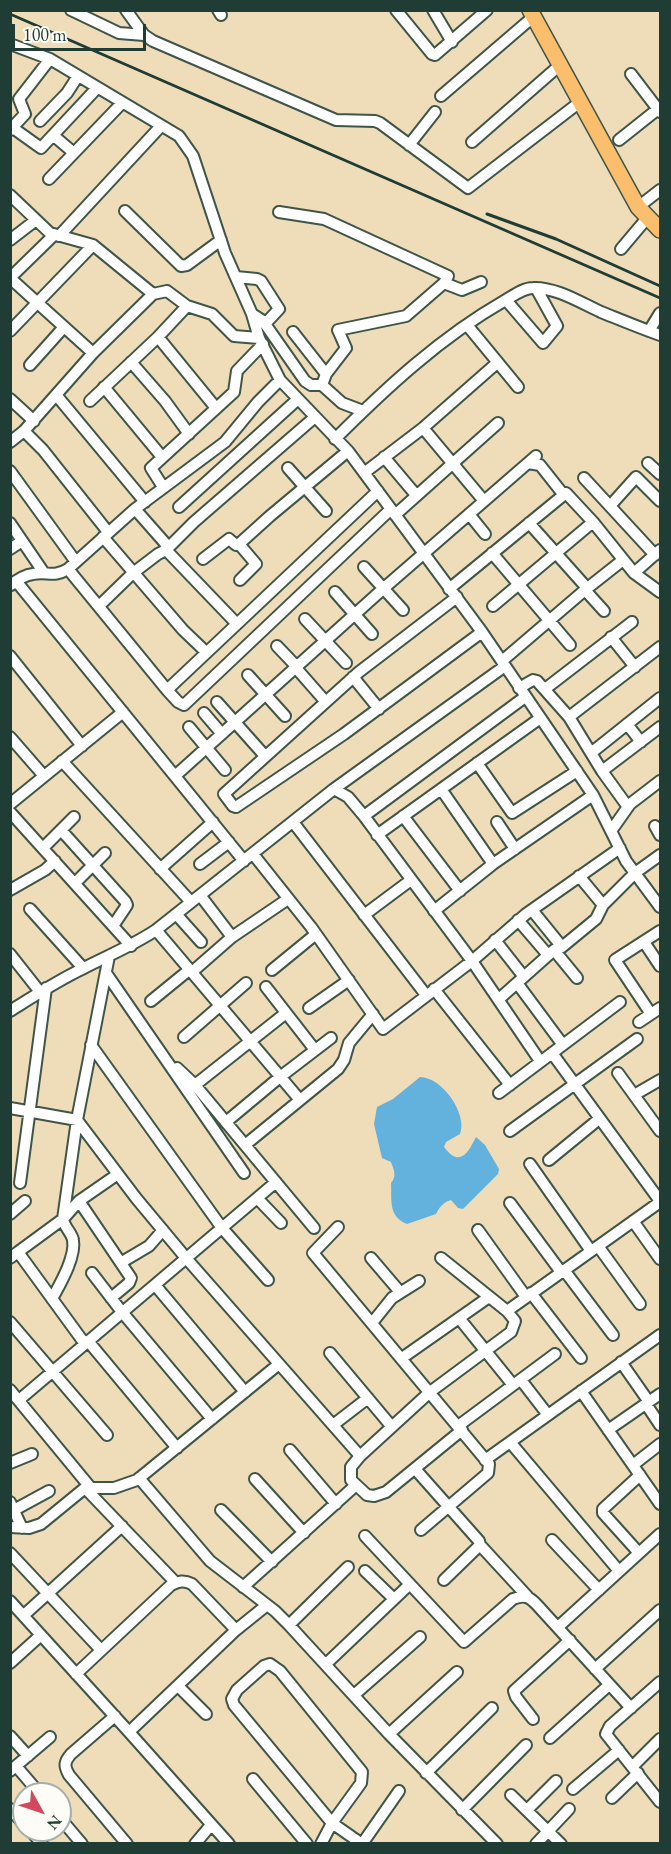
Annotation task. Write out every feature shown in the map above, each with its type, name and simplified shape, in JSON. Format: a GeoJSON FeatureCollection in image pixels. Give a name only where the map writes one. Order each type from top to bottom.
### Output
{"type":"FeatureCollection","features":[{"type":"Feature","properties":{"kind":"highway"},"geometry":{"type":"LineString","coordinates":[[532,13],[643,212],[660,230]]}},
{"type":"Feature","properties":{"kind":"street"},"geometry":{"type":"LineString","coordinates":[[71,10],[119,33],[144,35]]}},
{"type":"Feature","properties":{"kind":"street"},"geometry":{"type":"LineString","coordinates":[[126,10],[144,35],[153,41],[336,120],[375,121],[468,188],[580,102]]}},
{"type":"Feature","properties":{"kind":"street"},"geometry":{"type":"LineString","coordinates":[[396,10],[432,54],[439,53],[487,10]]}},
{"type":"Feature","properties":{"kind":"street"},"geometry":{"type":"LineString","coordinates":[[433,10],[452,42]]}},
{"type":"Feature","properties":{"kind":"street"},"geometry":{"type":"LineString","coordinates":[[441,96],[532,13]]}},
{"type":"Feature","properties":{"kind":"street"},"geometry":{"type":"LineString","coordinates":[[10,44],[50,59],[179,136],[193,156],[221,240],[261,341],[280,380],[348,451],[482,632],[539,719],[593,795],[620,848],[660,907]]}},
{"type":"Feature","properties":{"kind":"street"},"geometry":{"type":"LineString","coordinates":[[50,59],[19,99],[25,114],[12,129],[39,148],[44,147],[97,88]]}},
{"type":"Feature","properties":{"kind":"street"},"geometry":{"type":"LineString","coordinates":[[472,142],[560,65]]}},
{"type":"Feature","properties":{"kind":"street"},"geometry":{"type":"LineString","coordinates":[[619,140],[659,110],[631,74]]}},
{"type":"Feature","properties":{"kind":"street"},"geometry":{"type":"LineString","coordinates":[[40,121],[67,93],[78,76]]}},
{"type":"Feature","properties":{"kind":"street"},"geometry":{"type":"LineString","coordinates":[[50,179],[122,104]]}},
{"type":"Feature","properties":{"kind":"street"},"geometry":{"type":"LineString","coordinates":[[409,145],[435,112]]}},
{"type":"Feature","properties":{"kind":"street"},"geometry":{"type":"LineString","coordinates":[[93,353],[10,278],[57,235],[161,126]]}},
{"type":"Feature","properties":{"kind":"street"},"geometry":{"type":"LineString","coordinates":[[54,136],[74,153]]}},
{"type":"Feature","properties":{"kind":"street"},"geometry":{"type":"LineString","coordinates":[[621,249],[643,212],[660,190]]}},
{"type":"Feature","properties":{"kind":"street"},"geometry":{"type":"LineString","coordinates":[[10,195],[36,220],[57,235],[93,245],[153,294]]}},
{"type":"Feature","properties":{"kind":"street"},"geometry":{"type":"LineString","coordinates":[[125,211],[181,266],[187,265],[221,240]]}},
{"type":"Feature","properties":{"kind":"street"},"geometry":{"type":"LineString","coordinates":[[252,314],[265,324],[305,381],[311,385],[324,380],[346,348],[338,330],[406,316],[444,283],[448,276],[324,219],[279,212]]}},
{"type":"Feature","properties":{"kind":"street"},"geometry":{"type":"LineString","coordinates":[[10,240],[36,220]]}},
{"type":"Feature","properties":{"kind":"street"},"geometry":{"type":"LineString","coordinates":[[10,331],[93,245]]}},
{"type":"Feature","properties":{"kind":"street"},"geometry":{"type":"LineString","coordinates":[[236,277],[261,281],[279,309],[265,324]]}},
{"type":"Feature","properties":{"kind":"street"},"geometry":{"type":"LineString","coordinates":[[444,283],[462,290],[481,282]]}},
{"type":"Feature","properties":{"kind":"street"},"geometry":{"type":"LineString","coordinates":[[506,300],[543,343],[557,326],[536,288]]}},
{"type":"Feature","properties":{"kind":"street"},"geometry":{"type":"LineString","coordinates":[[335,439],[415,365],[467,325],[527,289],[536,288],[559,293],[660,335]]}},
{"type":"Feature","properties":{"kind":"street"},"geometry":{"type":"LineString","coordinates":[[10,442],[34,421],[93,353],[153,294],[167,291],[188,306],[212,314],[234,336],[261,341]]}},
{"type":"Feature","properties":{"kind":"street"},"geometry":{"type":"LineString","coordinates":[[90,401],[188,306]]}},
{"type":"Feature","properties":{"kind":"street"},"geometry":{"type":"LineString","coordinates":[[649,331],[660,313]]}},
{"type":"Feature","properties":{"kind":"street"},"geometry":{"type":"LineString","coordinates":[[467,325],[518,387]]}},
{"type":"Feature","properties":{"kind":"street"},"geometry":{"type":"LineString","coordinates":[[30,365],[64,327]]}},
{"type":"Feature","properties":{"kind":"street"},"geometry":{"type":"LineString","coordinates":[[293,332],[342,403],[363,411]]}},
{"type":"Feature","properties":{"kind":"street"},"geometry":{"type":"LineString","coordinates":[[158,337],[216,408]]}},
{"type":"Feature","properties":{"kind":"street"},"geometry":{"type":"LineString","coordinates":[[163,488],[151,468],[234,392],[239,368],[261,341]]}},
{"type":"Feature","properties":{"kind":"street"},"geometry":{"type":"LineString","coordinates":[[131,362],[165,401],[189,434]]}},
{"type":"Feature","properties":{"kind":"street"},"geometry":{"type":"LineString","coordinates":[[364,473],[423,428],[497,363]]}},
{"type":"Feature","properties":{"kind":"street"},"geometry":{"type":"LineString","coordinates":[[280,380],[225,441],[140,505],[72,565],[60,574],[34,573],[13,584],[123,712],[229,842],[248,857],[288,899],[316,934],[383,1029],[472,961],[518,920],[620,848]]}},
{"type":"Feature","properties":{"kind":"street"},"geometry":{"type":"LineString","coordinates":[[104,387],[162,457]]}},
{"type":"Feature","properties":{"kind":"street"},"geometry":{"type":"LineString","coordinates":[[57,396],[140,505],[165,543],[167,550],[237,624]]}},
{"type":"Feature","properties":{"kind":"street"},"geometry":{"type":"LineString","coordinates":[[10,399],[34,421]]}},
{"type":"Feature","properties":{"kind":"street"},"geometry":{"type":"LineString","coordinates":[[179,507],[298,399]]}},
{"type":"Feature","properties":{"kind":"street"},"geometry":{"type":"LineString","coordinates":[[99,606],[133,573],[167,550],[194,522],[315,417]]}},
{"type":"Feature","properties":{"kind":"street"},"geometry":{"type":"LineString","coordinates":[[10,471],[99,606],[167,690],[184,705],[393,512],[416,495],[498,423]]}},
{"type":"Feature","properties":{"kind":"street"},"geometry":{"type":"LineString","coordinates":[[423,428],[484,501]]}},
{"type":"Feature","properties":{"kind":"street"},"geometry":{"type":"LineString","coordinates":[[24,431],[43,450],[133,573],[183,630],[206,652]]}},
{"type":"Feature","properties":{"kind":"street"},"geometry":{"type":"LineString","coordinates":[[239,544],[348,451]]}},
{"type":"Feature","properties":{"kind":"street"},"geometry":{"type":"LineString","coordinates":[[384,457],[416,495]]}},
{"type":"Feature","properties":{"kind":"street"},"geometry":{"type":"LineString","coordinates":[[175,776],[384,588],[532,459],[540,465],[563,494],[568,494],[634,573],[660,592]]}},
{"type":"Feature","properties":{"kind":"street"},"geometry":{"type":"LineString","coordinates":[[648,463],[660,474]]}},
{"type":"Feature","properties":{"kind":"street"},"geometry":{"type":"LineString","coordinates":[[288,468],[326,511]]}},
{"type":"Feature","properties":{"kind":"street"},"geometry":{"type":"LineString","coordinates":[[610,506],[636,477],[660,501]]}},
{"type":"Feature","properties":{"kind":"street"},"geometry":{"type":"LineString","coordinates":[[584,478],[658,552],[634,573]]}},
{"type":"Feature","properties":{"kind":"street"},"geometry":{"type":"LineString","coordinates":[[167,690],[378,491]]}},
{"type":"Feature","properties":{"kind":"street"},"geometry":{"type":"LineString","coordinates":[[482,632],[344,734],[234,807],[224,793],[325,701],[453,593],[492,553],[563,494]]}},
{"type":"Feature","properties":{"kind":"street"},"geometry":{"type":"LineString","coordinates":[[469,514],[485,534]]}},
{"type":"Feature","properties":{"kind":"street"},"geometry":{"type":"LineString","coordinates":[[529,522],[604,611]]}},
{"type":"Feature","properties":{"kind":"street"},"geometry":{"type":"LineString","coordinates":[[492,606],[593,522]]}},
{"type":"Feature","properties":{"kind":"street"},"geometry":{"type":"LineString","coordinates":[[10,523],[44,573]]}},
{"type":"Feature","properties":{"kind":"street"},"geometry":{"type":"LineString","coordinates":[[203,560],[229,538],[236,545],[239,544],[256,564],[240,580]]}},
{"type":"Feature","properties":{"kind":"street"},"geometry":{"type":"LineString","coordinates":[[10,549],[22,541]]}},
{"type":"Feature","properties":{"kind":"street"},"geometry":{"type":"LineString","coordinates":[[492,553],[570,645]]}},
{"type":"Feature","properties":{"kind":"street"},"geometry":{"type":"LineString","coordinates":[[10,1011],[43,990],[131,946],[156,930],[334,789],[503,664],[549,621],[623,560]]}},
{"type":"Feature","properties":{"kind":"street"},"geometry":{"type":"LineString","coordinates":[[364,567],[403,610]]}},
{"type":"Feature","properties":{"kind":"street"},"geometry":{"type":"LineString","coordinates":[[335,592],[372,634]]}},
{"type":"Feature","properties":{"kind":"street"},"geometry":{"type":"LineString","coordinates":[[305,619],[346,663]]}},
{"type":"Feature","properties":{"kind":"street"},"geometry":{"type":"LineString","coordinates":[[545,689],[632,622]]}},
{"type":"Feature","properties":{"kind":"street"},"geometry":{"type":"LineString","coordinates":[[611,638],[635,667]]}},
{"type":"Feature","properties":{"kind":"street"},"geometry":{"type":"LineString","coordinates":[[277,646],[325,701]]}},
{"type":"Feature","properties":{"kind":"street"},"geometry":{"type":"LineString","coordinates":[[569,717],[660,647]]}},
{"type":"Feature","properties":{"kind":"street"},"geometry":{"type":"LineString","coordinates":[[10,656],[82,746]]}},
{"type":"Feature","properties":{"kind":"street"},"geometry":{"type":"LineString","coordinates":[[248,675],[285,716]]}},
{"type":"Feature","properties":{"kind":"street"},"geometry":{"type":"LineString","coordinates":[[353,677],[378,708]]}},
{"type":"Feature","properties":{"kind":"street"},"geometry":{"type":"LineString","coordinates":[[364,816],[522,693],[535,680],[569,717],[602,771],[628,807]]}},
{"type":"Feature","properties":{"kind":"street"},"geometry":{"type":"LineString","coordinates":[[591,753],[660,698]]}},
{"type":"Feature","properties":{"kind":"street"},"geometry":{"type":"LineString","coordinates":[[217,702],[265,756]]}},
{"type":"Feature","properties":{"kind":"street"},"geometry":{"type":"LineString","coordinates":[[10,804],[123,712]]}},
{"type":"Feature","properties":{"kind":"street"},"geometry":{"type":"LineString","coordinates":[[204,713],[222,734]]}},
{"type":"Feature","properties":{"kind":"street"},"geometry":{"type":"LineString","coordinates":[[377,835],[539,719]]}},
{"type":"Feature","properties":{"kind":"street"},"geometry":{"type":"LineString","coordinates":[[627,724],[641,742]]}},
{"type":"Feature","properties":{"kind":"street"},"geometry":{"type":"LineString","coordinates":[[189,727],[225,770]]}},
{"type":"Feature","properties":{"kind":"street"},"geometry":{"type":"LineString","coordinates":[[602,771],[660,727]]}},
{"type":"Feature","properties":{"kind":"street"},"geometry":{"type":"LineString","coordinates":[[10,737],[44,776]]}},
{"type":"Feature","properties":{"kind":"street"},"geometry":{"type":"LineString","coordinates":[[62,761],[191,903]]}},
{"type":"Feature","properties":{"kind":"street"},"geometry":{"type":"LineString","coordinates":[[477,763],[512,813],[577,771]]}},
{"type":"Feature","properties":{"kind":"street"},"geometry":{"type":"LineString","coordinates":[[611,831],[628,807],[660,781]]}},
{"type":"Feature","properties":{"kind":"street"},"geometry":{"type":"LineString","coordinates":[[334,789],[348,797],[364,816],[472,961],[540,1061]]}},
{"type":"Feature","properties":{"kind":"street"},"geometry":{"type":"LineString","coordinates":[[441,789],[494,864]]}},
{"type":"Feature","properties":{"kind":"street"},"geometry":{"type":"LineString","coordinates":[[434,911],[494,864],[593,795]]}},
{"type":"Feature","properties":{"kind":"street"},"geometry":{"type":"LineString","coordinates":[[10,812],[131,946]]}},
{"type":"Feature","properties":{"kind":"street"},"geometry":{"type":"LineString","coordinates":[[403,816],[460,891]]}},
{"type":"Feature","properties":{"kind":"street"},"geometry":{"type":"LineString","coordinates":[[43,848],[74,817]]}},
{"type":"Feature","properties":{"kind":"street"},"geometry":{"type":"LineString","coordinates":[[160,869],[213,822]]}},
{"type":"Feature","properties":{"kind":"street"},"geometry":{"type":"LineString","coordinates":[[293,822],[364,915],[510,1085]]}},
{"type":"Feature","properties":{"kind":"street"},"geometry":{"type":"LineString","coordinates":[[497,822],[515,849]]}},
{"type":"Feature","properties":{"kind":"street"},"geometry":{"type":"LineString","coordinates":[[61,830],[127,905],[113,926]]}},
{"type":"Feature","properties":{"kind":"street"},"geometry":{"type":"LineString","coordinates":[[200,864],[229,842]]}},
{"type":"Feature","properties":{"kind":"street"},"geometry":{"type":"LineString","coordinates":[[75,883],[105,853]]}},
{"type":"Feature","properties":{"kind":"street"},"geometry":{"type":"LineString","coordinates":[[499,999],[554,951],[596,919],[603,905],[635,873],[660,855]]}},
{"type":"Feature","properties":{"kind":"street"},"geometry":{"type":"LineString","coordinates":[[10,890],[45,870],[55,861]]}},
{"type":"Feature","properties":{"kind":"street"},"geometry":{"type":"LineString","coordinates":[[579,876],[603,905]]}},
{"type":"Feature","properties":{"kind":"street"},"geometry":{"type":"LineString","coordinates":[[364,915],[411,880]]}},
{"type":"Feature","properties":{"kind":"street"},"geometry":{"type":"LineString","coordinates":[[200,895],[232,937]]}},
{"type":"Feature","properties":{"kind":"street"},"geometry":{"type":"LineString","coordinates":[[151,1001],[232,937],[288,899]]}},
{"type":"Feature","properties":{"kind":"street"},"geometry":{"type":"LineString","coordinates":[[30,909],[83,968]]}},
{"type":"Feature","properties":{"kind":"street"},"geometry":{"type":"LineString","coordinates":[[532,910],[554,951]]}},
{"type":"Feature","properties":{"kind":"street"},"geometry":{"type":"LineString","coordinates":[[176,914],[201,942]]}},
{"type":"Feature","properties":{"kind":"street"},"geometry":{"type":"LineString","coordinates":[[518,920],[554,951],[577,978]]}},
{"type":"Feature","properties":{"kind":"street"},"geometry":{"type":"LineString","coordinates":[[156,930],[300,1100]]}},
{"type":"Feature","properties":{"kind":"street"},"geometry":{"type":"LineString","coordinates":[[639,1022],[656,1011],[615,960],[660,931]]}},
{"type":"Feature","properties":{"kind":"street"},"geometry":{"type":"LineString","coordinates":[[272,970],[316,934]]}},
{"type":"Feature","properties":{"kind":"street"},"geometry":{"type":"LineString","coordinates":[[495,940],[563,1045]]}},
{"type":"Feature","properties":{"kind":"street"},"geometry":{"type":"LineString","coordinates":[[644,942],[660,966]]}},
{"type":"Feature","properties":{"kind":"street"},"geometry":{"type":"LineString","coordinates":[[10,954],[43,990],[20,1183]]}},
{"type":"Feature","properties":{"kind":"street"},"geometry":{"type":"LineString","coordinates":[[52,1299],[69,1264],[72,1252],[73,1240],[63,1219],[77,1120],[109,956]]}},
{"type":"Feature","properties":{"kind":"street"},"geometry":{"type":"LineString","coordinates":[[106,973],[244,1173]]}},
{"type":"Feature","properties":{"kind":"street"},"geometry":{"type":"LineString","coordinates":[[309,1008],[349,980]]}},
{"type":"Feature","properties":{"kind":"street"},"geometry":{"type":"LineString","coordinates":[[183,1037],[246,983]]}},
{"type":"Feature","properties":{"kind":"street"},"geometry":{"type":"LineString","coordinates":[[266,987],[315,1050]]}},
{"type":"Feature","properties":{"kind":"street"},"geometry":{"type":"LineString","coordinates":[[499,1093],[620,1002]]}},
{"type":"Feature","properties":{"kind":"street"},"geometry":{"type":"LineString","coordinates":[[195,1085],[286,1013]]}},
{"type":"Feature","properties":{"kind":"street"},"geometry":{"type":"LineString","coordinates":[[245,1145],[338,1069],[344,1060],[349,1043],[373,1014]]}},
{"type":"Feature","properties":{"kind":"street"},"geometry":{"type":"LineString","coordinates":[[226,1122],[331,1038]]}},
{"type":"Feature","properties":{"kind":"street"},"geometry":{"type":"LineString","coordinates":[[510,1131],[637,1039]]}},
{"type":"Feature","properties":{"kind":"street"},"geometry":{"type":"LineString","coordinates":[[91,1045],[222,1228],[268,1280]]}},
{"type":"Feature","properties":{"kind":"street"},"geometry":{"type":"LineString","coordinates":[[507,1311],[660,1201],[552,1053]]}},
{"type":"Feature","properties":{"kind":"street"},"geometry":{"type":"LineString","coordinates":[[167,1061],[195,1085],[314,1228]]}},
{"type":"Feature","properties":{"kind":"street"},"geometry":{"type":"LineString","coordinates":[[618,1073],[660,1131]]}},
{"type":"Feature","properties":{"kind":"street"},"geometry":{"type":"LineString","coordinates":[[634,1095],[660,1080]]}},
{"type":"Feature","properties":{"kind":"street"},"geometry":{"type":"LineString","coordinates":[[10,1108],[77,1120],[186,1258],[360,1456]]}},
{"type":"Feature","properties":{"kind":"street"},"geometry":{"type":"LineString","coordinates":[[549,1160],[600,1119]]}},
{"type":"Feature","properties":{"kind":"street"},"geometry":{"type":"LineString","coordinates":[[530,1164],[640,1304]]}},
{"type":"Feature","properties":{"kind":"street"},"geometry":{"type":"LineString","coordinates":[[118,1174],[79,1201],[63,1219],[14,1255],[177,1448]]}},
{"type":"Feature","properties":{"kind":"street"},"geometry":{"type":"LineString","coordinates":[[19,1400],[276,1182]]}},
{"type":"Feature","properties":{"kind":"street"},"geometry":{"type":"LineString","coordinates":[[257,1198],[281,1223]]}},
{"type":"Feature","properties":{"kind":"street"},"geometry":{"type":"LineString","coordinates":[[10,1214],[25,1201]]}},
{"type":"Feature","properties":{"kind":"street"},"geometry":{"type":"LineString","coordinates":[[79,1201],[131,1278],[111,1298]]}},
{"type":"Feature","properties":{"kind":"street"},"geometry":{"type":"LineString","coordinates":[[510,1203],[613,1335]]}},
{"type":"Feature","properties":{"kind":"street"},"geometry":{"type":"LineString","coordinates":[[633,1221],[660,1259]]}},
{"type":"Feature","properties":{"kind":"street"},"geometry":{"type":"LineString","coordinates":[[338,1227],[314,1253],[489,1464],[488,1473],[421,1530]]}},
{"type":"Feature","properties":{"kind":"street"},"geometry":{"type":"LineString","coordinates":[[122,1262],[149,1246],[163,1230]]}},
{"type":"Feature","properties":{"kind":"street"},"geometry":{"type":"LineString","coordinates":[[478,1230],[581,1358]]}},
{"type":"Feature","properties":{"kind":"street"},"geometry":{"type":"LineString","coordinates":[[371,1258],[400,1292]]}},
{"type":"Feature","properties":{"kind":"street"},"geometry":{"type":"LineString","coordinates":[[441,1258],[507,1311],[515,1321],[515,1326],[511,1332],[430,1392],[360,1456],[351,1467],[351,1480],[355,1486],[367,1495],[380,1495],[416,1470],[460,1428],[555,1354]]}},
{"type":"Feature","properties":{"kind":"street"},"geometry":{"type":"LineString","coordinates":[[92,1273],[212,1419]]}},
{"type":"Feature","properties":{"kind":"street"},"geometry":{"type":"LineString","coordinates":[[372,1323],[381,1310],[400,1292],[418,1281]]}},
{"type":"Feature","properties":{"kind":"street"},"geometry":{"type":"LineString","coordinates":[[155,1285],[244,1392]]}},
{"type":"Feature","properties":{"kind":"street"},"geometry":{"type":"LineString","coordinates":[[402,1358],[489,1297]]}},
{"type":"Feature","properties":{"kind":"street"},"geometry":{"type":"LineString","coordinates":[[459,1318],[485,1351],[548,1415]]}},
{"type":"Feature","properties":{"kind":"street"},"geometry":{"type":"LineString","coordinates":[[10,1322],[107,1435]]}},
{"type":"Feature","properties":{"kind":"street"},"geometry":{"type":"LineString","coordinates":[[485,1460],[660,1336]]}},
{"type":"Feature","properties":{"kind":"street"},"geometry":{"type":"LineString","coordinates":[[330,1353],[392,1427]]}},
{"type":"Feature","properties":{"kind":"street"},"geometry":{"type":"LineString","coordinates":[[621,1362],[660,1425]]}},
{"type":"Feature","properties":{"kind":"street"},"geometry":{"type":"LineString","coordinates":[[49,1491],[12,1506],[16,1527],[36,1527],[88,1487],[114,1488],[139,1478],[279,1364]]}},
{"type":"Feature","properties":{"kind":"street"},"geometry":{"type":"LineString","coordinates":[[10,1390],[88,1487],[176,1583]]}},
{"type":"Feature","properties":{"kind":"street"},"geometry":{"type":"LineString","coordinates":[[581,1391],[660,1504]]}},
{"type":"Feature","properties":{"kind":"street"},"geometry":{"type":"LineString","coordinates":[[608,1430],[660,1394]]}},
{"type":"Feature","properties":{"kind":"street"},"geometry":{"type":"LineString","coordinates":[[333,1425],[368,1398]]}},
{"type":"Feature","properties":{"kind":"street"},"geometry":{"type":"LineString","coordinates":[[510,1442],[619,1571]]}},
{"type":"Feature","properties":{"kind":"street"},"geometry":{"type":"LineString","coordinates":[[633,1465],[660,1444]]}},
{"type":"Feature","properties":{"kind":"street"},"geometry":{"type":"LineString","coordinates":[[290,1450],[336,1503]]}},
{"type":"Feature","properties":{"kind":"street"},"geometry":{"type":"LineString","coordinates":[[10,1463],[32,1454]]}},
{"type":"Feature","properties":{"kind":"street"},"geometry":{"type":"LineString","coordinates":[[416,1470],[479,1541],[480,1545],[631,1708]]}},
{"type":"Feature","properties":{"kind":"street"},"geometry":{"type":"LineString","coordinates":[[639,1553],[603,1513],[603,1509],[640,1475]]}},
{"type":"Feature","properties":{"kind":"street"},"geometry":{"type":"LineString","coordinates":[[139,1478],[210,1561],[290,1625],[388,1734],[496,1844]]}},
{"type":"Feature","properties":{"kind":"street"},"geometry":{"type":"LineString","coordinates":[[255,1479],[304,1533]]}},
{"type":"Feature","properties":{"kind":"street"},"geometry":{"type":"LineString","coordinates":[[243,1587],[355,1486]]}},
{"type":"Feature","properties":{"kind":"street"},"geometry":{"type":"LineString","coordinates":[[221,1510],[272,1562]]}},
{"type":"Feature","properties":{"kind":"street"},"geometry":{"type":"LineString","coordinates":[[24,1615],[122,1526]]}},
{"type":"Feature","properties":{"kind":"street"},"geometry":{"type":"LineString","coordinates":[[558,1627],[660,1534]]}},
{"type":"Feature","properties":{"kind":"street"},"geometry":{"type":"LineString","coordinates":[[365,1536],[464,1642],[513,1599],[522,1595],[527,1596]]}},
{"type":"Feature","properties":{"kind":"street"},"geometry":{"type":"LineString","coordinates":[[552,1540],[599,1590]]}},
{"type":"Feature","properties":{"kind":"street"},"geometry":{"type":"LineString","coordinates":[[444,1580],[480,1545]]}},
{"type":"Feature","properties":{"kind":"street"},"geometry":{"type":"LineString","coordinates":[[10,1553],[101,1650]]}},
{"type":"Feature","properties":{"kind":"street"},"geometry":{"type":"LineString","coordinates":[[290,1625],[348,1567]]}},
{"type":"Feature","properties":{"kind":"street"},"geometry":{"type":"LineString","coordinates":[[365,1571],[394,1599]]}},
{"type":"Feature","properties":{"kind":"street"},"geometry":{"type":"LineString","coordinates":[[76,1674],[176,1583],[186,1581],[192,1584],[236,1630]]}},
{"type":"Feature","properties":{"kind":"street"},"geometry":{"type":"LineString","coordinates":[[326,1664],[410,1584]]}},
{"type":"Feature","properties":{"kind":"street"},"geometry":{"type":"LineString","coordinates":[[10,1600],[229,1844]]}},
{"type":"Feature","properties":{"kind":"street"},"geometry":{"type":"LineString","coordinates":[[129,1732],[236,1630],[267,1605]]}},
{"type":"Feature","properties":{"kind":"street"},"geometry":{"type":"LineString","coordinates":[[594,1669],[660,1610]]}},
{"type":"Feature","properties":{"kind":"street"},"geometry":{"type":"LineString","coordinates":[[10,1663],[41,1635]]}},
{"type":"Feature","properties":{"kind":"street"},"geometry":{"type":"LineString","coordinates":[[354,1695],[420,1637]]}},
{"type":"Feature","properties":{"kind":"street"},"geometry":{"type":"LineString","coordinates":[[533,1719],[516,1697],[514,1690],[570,1640]]}},
{"type":"Feature","properties":{"kind":"street"},"geometry":{"type":"LineString","coordinates":[[321,1844],[332,1823],[361,1783],[362,1772],[280,1671],[270,1665],[264,1666],[237,1690],[232,1699],[234,1705],[332,1823],[362,1844],[399,1791]]}},
{"type":"Feature","properties":{"kind":"street"},"geometry":{"type":"LineString","coordinates":[[388,1734],[457,1672]]}},
{"type":"Feature","properties":{"kind":"street"},"geometry":{"type":"LineString","coordinates":[[659,1799],[606,1734],[606,1729],[660,1682]]}},
{"type":"Feature","properties":{"kind":"street"},"geometry":{"type":"LineString","coordinates":[[550,1738],[609,1685]]}},
{"type":"Feature","properties":{"kind":"street"},"geometry":{"type":"LineString","coordinates":[[178,1686],[206,1714]]}},
{"type":"Feature","properties":{"kind":"street"},"geometry":{"type":"LineString","coordinates":[[426,1773],[492,1708]]}},
{"type":"Feature","properties":{"kind":"street"},"geometry":{"type":"LineString","coordinates":[[115,1716],[71,1754],[66,1760],[65,1767],[69,1775],[127,1844]]}},
{"type":"Feature","properties":{"kind":"street"},"geometry":{"type":"LineString","coordinates":[[10,1736],[28,1756]]}},
{"type":"Feature","properties":{"kind":"street"},"geometry":{"type":"LineString","coordinates":[[28,1782],[13,1768],[50,1737]]}},
{"type":"Feature","properties":{"kind":"street"},"geometry":{"type":"LineString","coordinates":[[612,1798],[660,1739]]}},
{"type":"Feature","properties":{"kind":"street"},"geometry":{"type":"LineString","coordinates":[[462,1810],[526,1745]]}},
{"type":"Feature","properties":{"kind":"street"},"geometry":{"type":"LineString","coordinates":[[573,1789],[619,1750]]}},
{"type":"Feature","properties":{"kind":"street"},"geometry":{"type":"LineString","coordinates":[[253,1779],[307,1844]]}},
{"type":"Feature","properties":{"kind":"street"},"geometry":{"type":"LineString","coordinates":[[527,1810],[556,1781]]}},
{"type":"Feature","properties":{"kind":"street"},"geometry":{"type":"LineString","coordinates":[[512,1795],[561,1844]]}},
{"type":"Feature","properties":{"kind":"street"},"geometry":{"type":"LineString","coordinates":[[536,1844],[569,1809]]}},
{"type":"Feature","properties":{"kind":"street"},"geometry":{"type":"LineString","coordinates":[[195,1844],[211,1825]]}},
{"type":"Feature","properties":{"kind":"street"},"geometry":{"type":"LineString","coordinates":[[72,1832],[82,1844]]}},
{"type":"Feature","properties":{"kind":"water"},"geometry":{"type":"Polygon","coordinates":[[[420,1077],[437,1083],[457,1107],[461,1126],[460,1134],[446,1142],[444,1147],[455,1157],[463,1156],[476,1137],[485,1145],[499,1169],[498,1174],[463,1209],[458,1208],[451,1200],[442,1205],[436,1214],[407,1224],[397,1217],[392,1207],[391,1183],[394,1170],[391,1162],[382,1158],[374,1124],[377,1107],[393,1099],[420,1077]]]}},
{"type":"Feature","properties":{"kind":"railway"},"geometry":{"type":"LineString","coordinates":[[10,14],[660,298]]}},
{"type":"Feature","properties":{"kind":"railway"},"geometry":{"type":"LineString","coordinates":[[487,214],[556,239],[660,286]]}}]}
